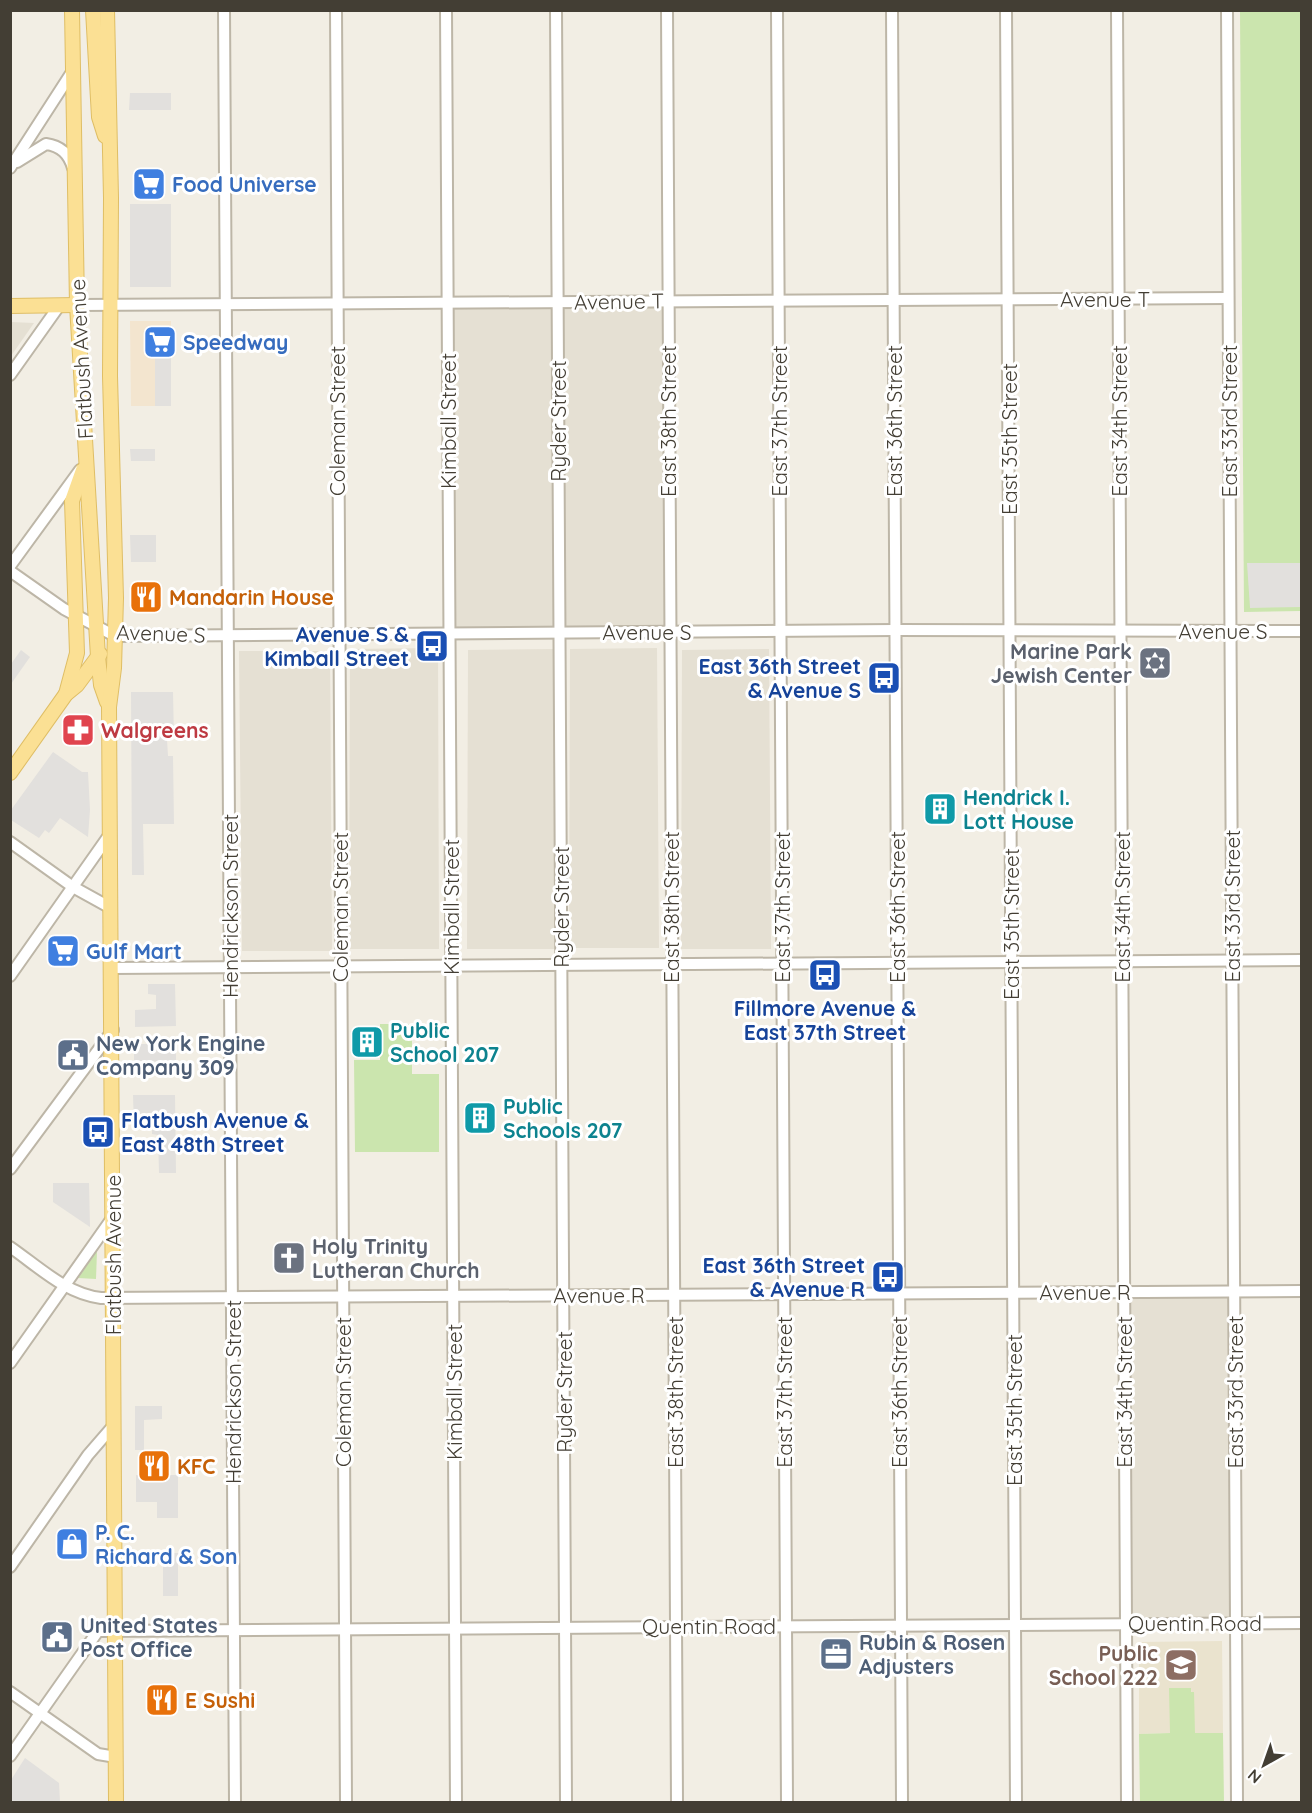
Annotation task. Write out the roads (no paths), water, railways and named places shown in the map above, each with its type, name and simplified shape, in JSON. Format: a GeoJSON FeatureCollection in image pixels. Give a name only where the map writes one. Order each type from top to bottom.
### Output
{"type":"FeatureCollection","features":[{"type":"Feature","properties":{"kind":"main road","name":"Flatbush Avenue"},"geometry":{"type":"LineString","coordinates":[[72,10],[77,305],[85,463],[98,657],[101,685],[109,706]]}},
{"type":"Feature","properties":{"kind":"main road"},"geometry":{"type":"LineString","coordinates":[[93,10],[99,117],[110,149]]}},
{"type":"Feature","properties":{"kind":"main road","name":"Flatbush Avenue"},"geometry":{"type":"LineString","coordinates":[[107,10],[110,306],[115,476],[115,636],[109,706],[117,1630],[116,1803]]}},
{"type":"Feature","properties":{"kind":"main road","name":"Avenue T"},"geometry":{"type":"LineString","coordinates":[[10,306],[77,305]]}},
{"type":"Feature","properties":{"kind":"main road"},"geometry":{"type":"LineString","coordinates":[[66,694],[77,653],[72,501],[85,463]]}},
{"type":"Feature","properties":{"kind":"main road"},"geometry":{"type":"LineString","coordinates":[[10,773],[66,694],[76,685],[115,636]]}},
{"type":"Feature","properties":{"kind":"street","name":"Hendrickson Street"},"geometry":{"type":"LineString","coordinates":[[224,10],[235,1803]]}},
{"type":"Feature","properties":{"kind":"street","name":"Coleman Street"},"geometry":{"type":"LineString","coordinates":[[336,10],[346,1803]]}},
{"type":"Feature","properties":{"kind":"street","name":"Kimball Street"},"geometry":{"type":"LineString","coordinates":[[446,10],[456,1803]]}},
{"type":"Feature","properties":{"kind":"street","name":"Ryder Street"},"geometry":{"type":"LineString","coordinates":[[556,10],[566,1803]]}},
{"type":"Feature","properties":{"kind":"street","name":"East 38th Street"},"geometry":{"type":"LineString","coordinates":[[667,10],[677,1803]]}},
{"type":"Feature","properties":{"kind":"street","name":"East 37th Street"},"geometry":{"type":"LineString","coordinates":[[777,10],[787,1803]]}},
{"type":"Feature","properties":{"kind":"street","name":"East 36th Street"},"geometry":{"type":"LineString","coordinates":[[892,10],[902,1803]]}},
{"type":"Feature","properties":{"kind":"street","name":"East 35th Street"},"geometry":{"type":"LineString","coordinates":[[1006,10],[1016,1803]]}},
{"type":"Feature","properties":{"kind":"street","name":"East 34th Street"},"geometry":{"type":"LineString","coordinates":[[1117,10],[1127,1803]]}},
{"type":"Feature","properties":{"kind":"street","name":"East 33rd Street"},"geometry":{"type":"LineString","coordinates":[[1227,10],[1238,1803]]}},
{"type":"Feature","properties":{"kind":"street"},"geometry":{"type":"LineString","coordinates":[[11,167],[72,72]]}},
{"type":"Feature","properties":{"kind":"street"},"geometry":{"type":"LineString","coordinates":[[11,167],[46,144],[56,145],[70,157],[75,176]]}},
{"type":"Feature","properties":{"kind":"street","name":"Avenue T"},"geometry":{"type":"LineString","coordinates":[[77,305],[668,301],[893,302],[1228,298]]}},
{"type":"Feature","properties":{"kind":"street"},"geometry":{"type":"LineString","coordinates":[[10,375],[59,306]]}},
{"type":"Feature","properties":{"kind":"street"},"geometry":{"type":"LineString","coordinates":[[10,566],[85,463]]}},
{"type":"Feature","properties":{"kind":"street","name":"Avenue S"},"geometry":{"type":"LineString","coordinates":[[10,571],[76,616],[115,636],[895,630],[1302,631]]}},
{"type":"Feature","properties":{"kind":"street"},"geometry":{"type":"LineString","coordinates":[[10,976],[110,834]]}},
{"type":"Feature","properties":{"kind":"street"},"geometry":{"type":"LineString","coordinates":[[10,842],[74,886],[111,908]]}},
{"type":"Feature","properties":{"kind":"street"},"geometry":{"type":"LineString","coordinates":[[112,968],[1302,960]]}},
{"type":"Feature","properties":{"kind":"street"},"geometry":{"type":"LineString","coordinates":[[10,1169],[113,1029]]}},
{"type":"Feature","properties":{"kind":"street"},"geometry":{"type":"LineString","coordinates":[[10,1363],[113,1217]]}},
{"type":"Feature","properties":{"kind":"street","name":"Avenue R"},"geometry":{"type":"LineString","coordinates":[[10,1247],[64,1286],[89,1297],[113,1298],[1302,1291]]}},
{"type":"Feature","properties":{"kind":"street"},"geometry":{"type":"LineString","coordinates":[[10,1566],[88,1455],[114,1425]]}},
{"type":"Feature","properties":{"kind":"street","name":"Quentin Road"},"geometry":{"type":"LineString","coordinates":[[117,1630],[1302,1623]]}},
{"type":"Feature","properties":{"kind":"street"},"geometry":{"type":"LineString","coordinates":[[10,1756],[98,1631],[117,1630]]}},
{"type":"Feature","properties":{"kind":"street"},"geometry":{"type":"LineString","coordinates":[[10,1692],[98,1754],[116,1757]]}},
{"type":"Feature","properties":{"kind":"place","name":"Food Universe"},"geometry":{"type":"Point","coordinates":[149,184]}},
{"type":"Feature","properties":{"kind":"place","name":"Speedway"},"geometry":{"type":"Point","coordinates":[160,342]}},
{"type":"Feature","properties":{"kind":"place","name":"Mandarin House"},"geometry":{"type":"Point","coordinates":[146,597]}},
{"type":"Feature","properties":{"kind":"place","name":"Avenue S & Kimball Street"},"geometry":{"type":"Point","coordinates":[432,646]}},
{"type":"Feature","properties":{"kind":"place","name":"Marine Park Jewish Center"},"geometry":{"type":"Point","coordinates":[1155,663]}},
{"type":"Feature","properties":{"kind":"place","name":"East 36th Street & Avenue S"},"geometry":{"type":"Point","coordinates":[884,678]}},
{"type":"Feature","properties":{"kind":"place","name":"Walgreens"},"geometry":{"type":"Point","coordinates":[78,730]}},
{"type":"Feature","properties":{"kind":"place","name":"Hendrick I. Lott House"},"geometry":{"type":"Point","coordinates":[940,809]}},
{"type":"Feature","properties":{"kind":"place","name":"Gulf Mart"},"geometry":{"type":"Point","coordinates":[63,951]}},
{"type":"Feature","properties":{"kind":"place","name":"Fillmore Avenue & East 37th Street"},"geometry":{"type":"Point","coordinates":[825,975]}},
{"type":"Feature","properties":{"kind":"place","name":"Public School 207"},"geometry":{"type":"Point","coordinates":[367,1042]}},
{"type":"Feature","properties":{"kind":"place","name":"New York Engine Company 309"},"geometry":{"type":"Point","coordinates":[73,1055]}},
{"type":"Feature","properties":{"kind":"place","name":"Public Schools 207"},"geometry":{"type":"Point","coordinates":[480,1118]}},
{"type":"Feature","properties":{"kind":"place","name":"Flatbush Avenue & East 48th Street"},"geometry":{"type":"Point","coordinates":[98,1132]}},
{"type":"Feature","properties":{"kind":"place","name":"Holy Trinity Lutheran Church"},"geometry":{"type":"Point","coordinates":[289,1258]}},
{"type":"Feature","properties":{"kind":"place","name":"East 36th Street & Avenue R"},"geometry":{"type":"Point","coordinates":[888,1277]}},
{"type":"Feature","properties":{"kind":"place","name":"KFC"},"geometry":{"type":"Point","coordinates":[154,1466]}},
{"type":"Feature","properties":{"kind":"place","name":"P. C. Richard & Son"},"geometry":{"type":"Point","coordinates":[72,1544]}},
{"type":"Feature","properties":{"kind":"place","name":"United States Post Office"},"geometry":{"type":"Point","coordinates":[57,1637]}},
{"type":"Feature","properties":{"kind":"place","name":"Rubin & Rosen Adjusters"},"geometry":{"type":"Point","coordinates":[836,1654]}},
{"type":"Feature","properties":{"kind":"place","name":"Public School 222"},"geometry":{"type":"Point","coordinates":[1181,1665]}},
{"type":"Feature","properties":{"kind":"place","name":"E Sushi"},"geometry":{"type":"Point","coordinates":[162,1700]}}]}
